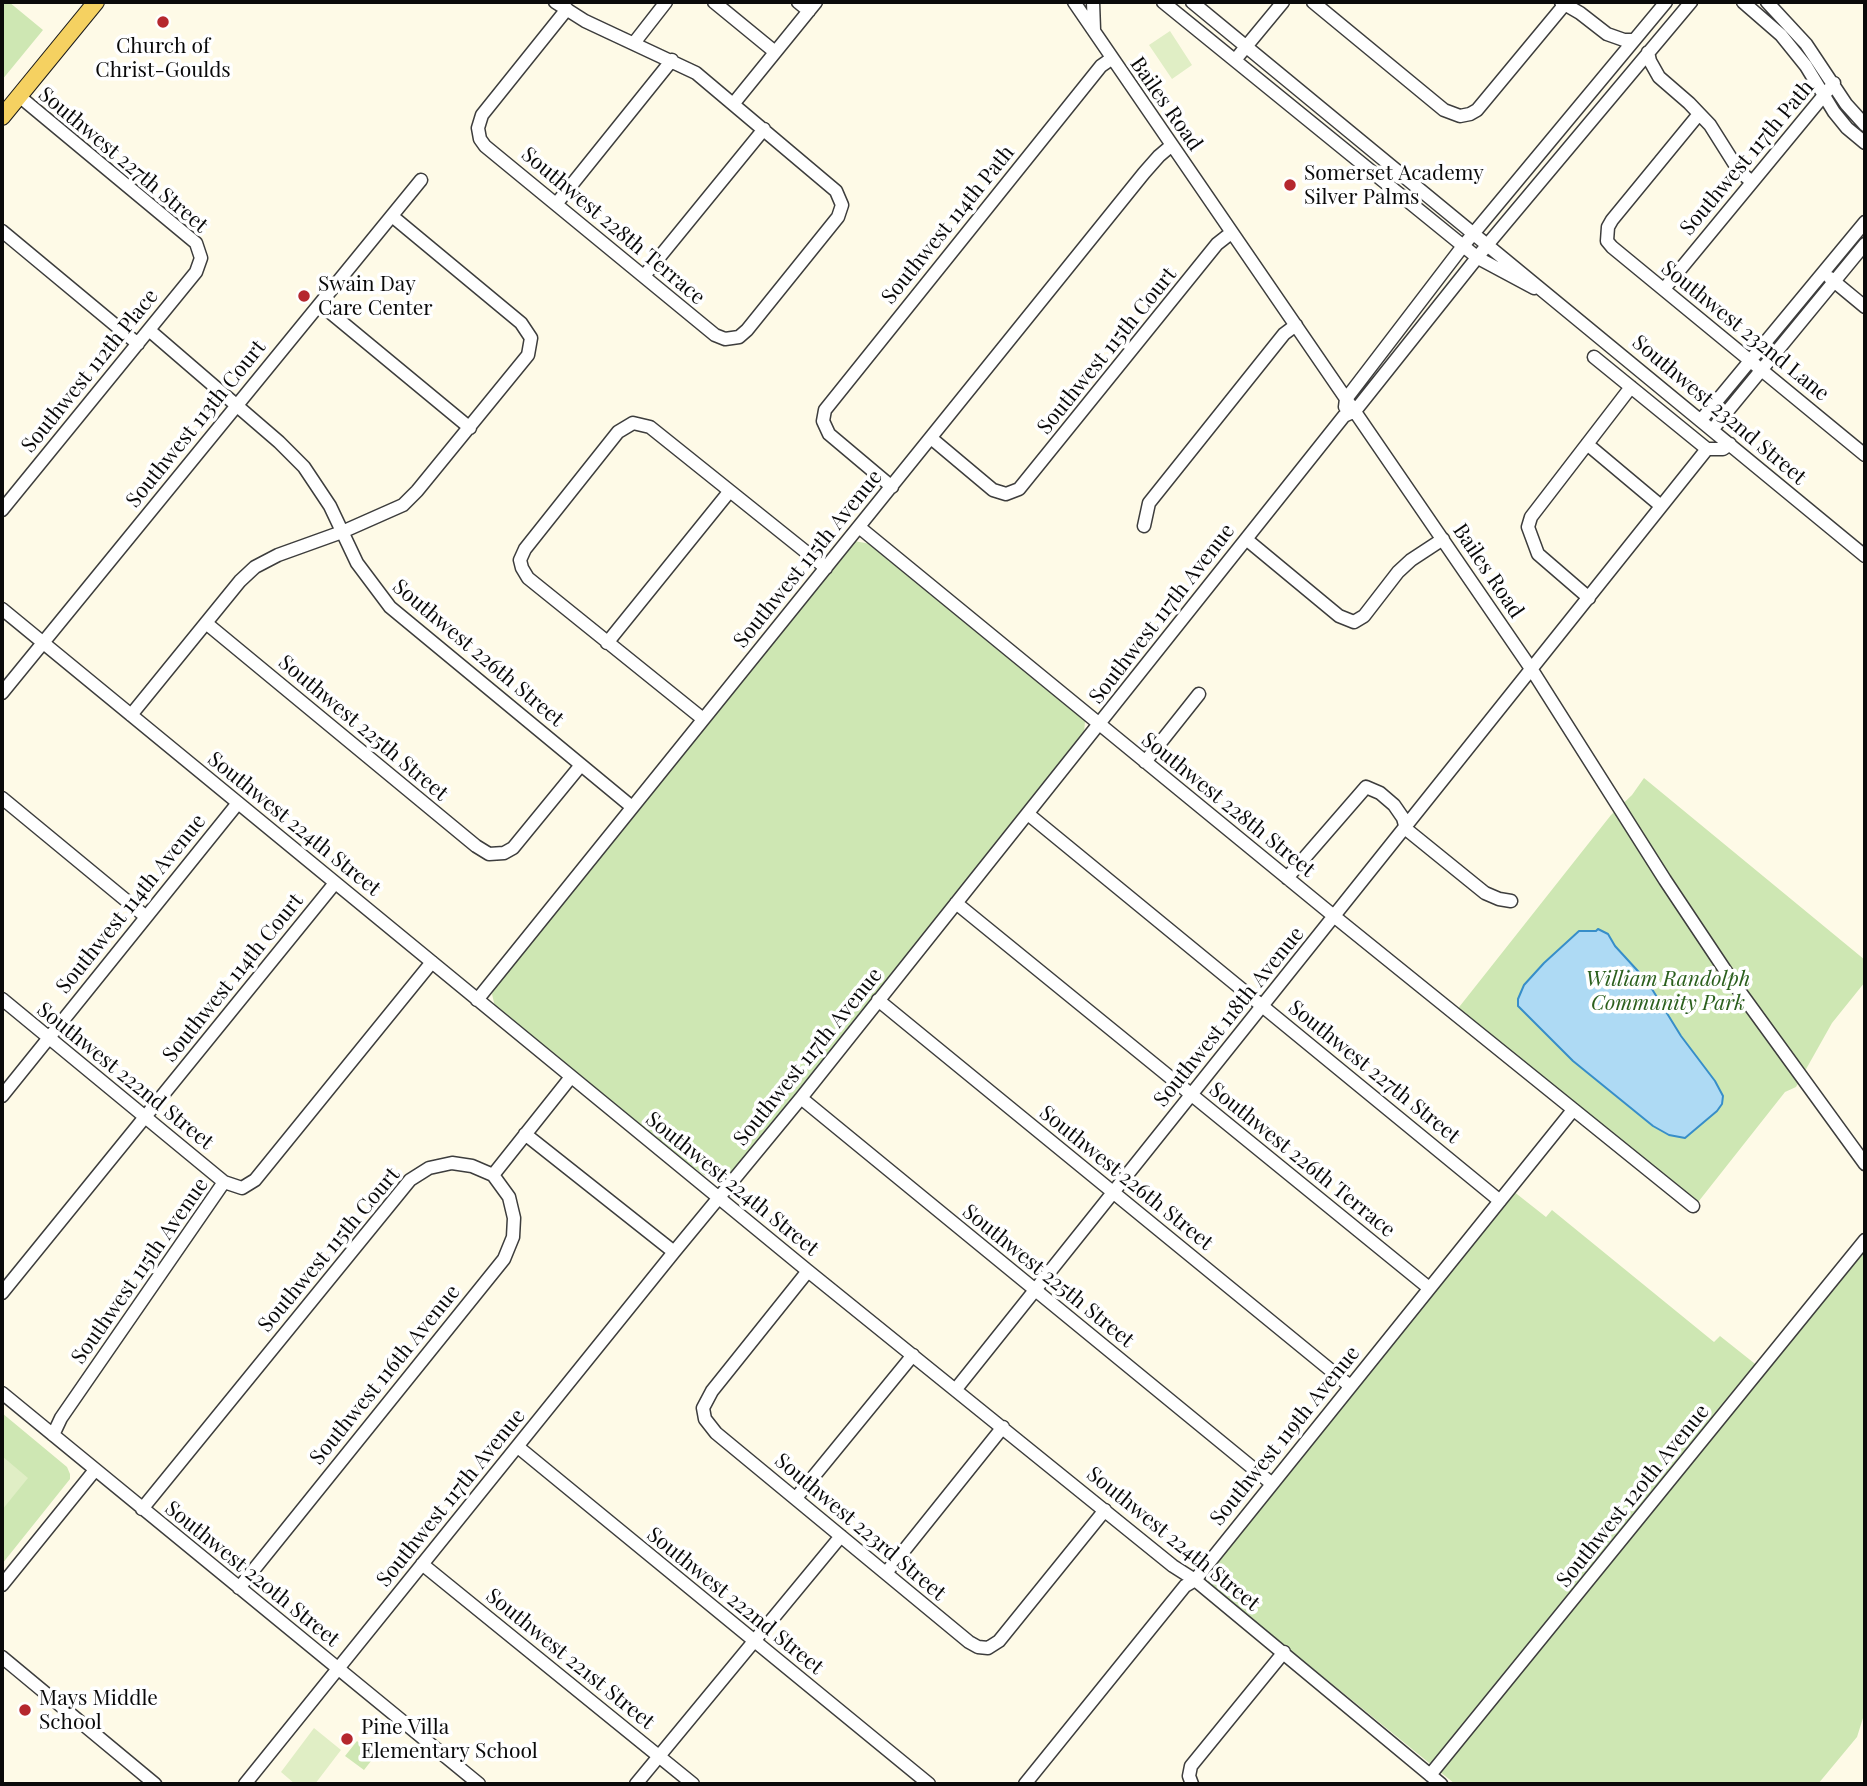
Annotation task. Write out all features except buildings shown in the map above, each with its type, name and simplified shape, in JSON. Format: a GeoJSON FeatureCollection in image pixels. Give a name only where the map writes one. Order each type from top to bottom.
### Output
{"type":"FeatureCollection","features":[{"type":"Feature","properties":{"kind":"main road"},"geometry":{"type":"LineString","coordinates":[[2,117],[96,2]]}},
{"type":"Feature","properties":{"kind":"street"},"geometry":{"type":"LineString","coordinates":[[555,2],[585,21],[696,73],[764,129],[644,276]]}},
{"type":"Feature","properties":{"kind":"street"},"geometry":{"type":"LineString","coordinates":[[634,43],[666,2]]}},
{"type":"Feature","properties":{"kind":"street"},"geometry":{"type":"LineString","coordinates":[[714,2],[775,52]]}},
{"type":"Feature","properties":{"kind":"street"},"geometry":{"type":"LineString","coordinates":[[734,103],[813,6],[798,2]]}},
{"type":"Feature","properties":{"kind":"street"},"geometry":{"type":"LineString","coordinates":[[1093,2],[1095,34]]}},
{"type":"Feature","properties":{"kind":"street","name":"Southwest 232nd Street"},"geometry":{"type":"LineString","coordinates":[[1163,2],[1478,258],[1528,286],[1548,293]]}},
{"type":"Feature","properties":{"kind":"street","name":"Southwest 232nd Street"},"geometry":{"type":"LineString","coordinates":[[1192,2],[1865,556]]}},
{"type":"Feature","properties":{"kind":"street"},"geometry":{"type":"LineString","coordinates":[[1234,60],[1283,2]]}},
{"type":"Feature","properties":{"kind":"street"},"geometry":{"type":"LineString","coordinates":[[1313,2],[1444,110],[1460,116],[1476,110],[1563,3],[1606,34],[1634,40]]}},
{"type":"Feature","properties":{"kind":"street"},"geometry":{"type":"LineString","coordinates":[[1349,413],[1346,399],[1463,246],[1666,2]]}},
{"type":"Feature","properties":{"kind":"street","name":"Southwest 117th Avenue"},"geometry":{"type":"LineString","coordinates":[[245,1784],[801,1098],[1245,539],[1691,2]]}},
{"type":"Feature","properties":{"kind":"street"},"geometry":{"type":"LineString","coordinates":[[1743,2],[1781,35],[1806,66],[1823,96],[1847,128],[1865,143]]}},
{"type":"Feature","properties":{"kind":"street"},"geometry":{"type":"LineString","coordinates":[[1767,2],[1806,44],[1846,104],[1865,125]]}},
{"type":"Feature","properties":{"kind":"street","name":"Bailes Road"},"geometry":{"type":"LineString","coordinates":[[1076,6],[1346,399]]}},
{"type":"Feature","properties":{"kind":"street","name":"Southwest 228th Terrace"},"geometry":{"type":"LineString","coordinates":[[567,9],[482,115],[478,125],[479,136],[485,146],[718,337],[724,339],[738,337],[747,330],[838,217],[842,205],[834,188],[764,129]]}},
{"type":"Feature","properties":{"kind":"street"},"geometry":{"type":"LineString","coordinates":[[1606,34],[1613,46],[1616,63]]}},
{"type":"Feature","properties":{"kind":"street"},"geometry":{"type":"LineString","coordinates":[[1648,52],[1659,77],[1710,125],[1739,171],[1752,183]]}},
{"type":"Feature","properties":{"kind":"street","name":"Southwest 114th Path"},"geometry":{"type":"LineString","coordinates":[[892,486],[829,434],[823,421],[824,412],[1097,70],[1111,59]]}},
{"type":"Feature","properties":{"kind":"street"},"geometry":{"type":"LineString","coordinates":[[557,203],[672,60]]}},
{"type":"Feature","properties":{"kind":"street"},"geometry":{"type":"LineString","coordinates":[[1630,74],[1643,73],[1659,77]]}},
{"type":"Feature","properties":{"kind":"street","name":"Southwest 117th Path"},"geometry":{"type":"LineString","coordinates":[[1664,289],[1834,83]]}},
{"type":"Feature","properties":{"kind":"street","name":"Southwest 227th Street"},"geometry":{"type":"LineString","coordinates":[[19,96],[196,243],[201,253]]}},
{"type":"Feature","properties":{"kind":"street","name":"Southwest 232nd Lane"},"geometry":{"type":"LineString","coordinates":[[1699,114],[1612,220],[1607,240],[1612,247],[1865,455]]}},
{"type":"Feature","properties":{"kind":"street","name":"Southwest 115th Avenue"},"geometry":{"type":"LineString","coordinates":[[477,1000],[1157,157],[1172,145]]}},
{"type":"Feature","properties":{"kind":"street","name":"Southwest 113th Court"},"geometry":{"type":"LineString","coordinates":[[2,693],[421,180]]}},
{"type":"Feature","properties":{"kind":"street"},"geometry":{"type":"LineString","coordinates":[[131,715],[240,581],[255,567],[278,555],[342,532],[403,505],[525,361],[532,343],[528,331],[516,318],[392,216]]}},
{"type":"Feature","properties":{"kind":"street"},"geometry":{"type":"LineString","coordinates":[[1701,420],[1865,222]]}},
{"type":"Feature","properties":{"kind":"street"},"geometry":{"type":"LineString","coordinates":[[2,231],[138,344]]}},
{"type":"Feature","properties":{"kind":"street","name":"Southwest 115th Court"},"geometry":{"type":"LineString","coordinates":[[931,438],[993,490],[1001,493],[1012,492],[1022,486],[1217,244],[1231,233]]}},
{"type":"Feature","properties":{"kind":"street"},"geometry":{"type":"LineString","coordinates":[[1712,430],[1865,244]]}},
{"type":"Feature","properties":{"kind":"street","name":"Southwest 112th Place"},"geometry":{"type":"LineString","coordinates":[[2,510],[196,272],[201,263],[201,253]]}},
{"type":"Feature","properties":{"kind":"street"},"geometry":{"type":"LineString","coordinates":[[1824,272],[1865,307]]}},
{"type":"Feature","properties":{"kind":"street"},"geometry":{"type":"LineString","coordinates":[[320,304],[470,428]]}},
{"type":"Feature","properties":{"kind":"street"},"geometry":{"type":"LineString","coordinates":[[1144,526],[1149,503],[1284,334],[1296,325]]}},
{"type":"Feature","properties":{"kind":"street","name":"Southwest 226th Street"},"geometry":{"type":"LineString","coordinates":[[149,330],[304,467],[325,496],[367,579],[390,607],[632,807]]}},
{"type":"Feature","properties":{"kind":"street"},"geometry":{"type":"LineString","coordinates":[[1594,358],[1707,449],[1723,449],[1730,444]]}},
{"type":"Feature","properties":{"kind":"street"},"geometry":{"type":"LineString","coordinates":[[1589,598],[1538,554],[1528,527],[1531,517],[1631,387]]}},
{"type":"Feature","properties":{"kind":"street","name":"Bailes Road"},"geometry":{"type":"LineString","coordinates":[[1349,413],[1443,539],[1532,670],[1735,985],[1865,1164]]}},
{"type":"Feature","properties":{"kind":"street"},"geometry":{"type":"LineString","coordinates":[[703,719],[528,578],[522,568],[520,560],[525,549],[618,432],[634,423],[650,427],[825,568]]}},
{"type":"Feature","properties":{"kind":"street"},"geometry":{"type":"LineString","coordinates":[[1587,444],[1661,506]]}},
{"type":"Feature","properties":{"kind":"street","name":"Southwest 118th Avenue"},"geometry":{"type":"LineString","coordinates":[[956,1390],[1707,449]]}},
{"type":"Feature","properties":{"kind":"street"},"geometry":{"type":"LineString","coordinates":[[607,643],[729,492]]}},
{"type":"Feature","properties":{"kind":"street","name":"Southwest 228th Street"},"geometry":{"type":"LineString","coordinates":[[859,527],[1693,1206]]}},
{"type":"Feature","properties":{"kind":"street"},"geometry":{"type":"LineString","coordinates":[[1245,539],[1339,616],[1354,622],[1364,616],[1398,572],[1443,539]]}},
{"type":"Feature","properties":{"kind":"street","name":"Southwest 224th Street"},"geometry":{"type":"LineString","coordinates":[[2,609],[719,1196],[808,1272],[1173,1566],[1195,1580],[1441,1784]]}},
{"type":"Feature","properties":{"kind":"street","name":"Southwest 225th Street"},"geometry":{"type":"LineString","coordinates":[[206,623],[489,854],[499,855],[515,846],[581,765]]}},
{"type":"Feature","properties":{"kind":"street"},"geometry":{"type":"LineString","coordinates":[[1145,762],[1199,694]]}},
{"type":"Feature","properties":{"kind":"street"},"geometry":{"type":"LineString","coordinates":[[1287,878],[1366,787],[1380,793],[1401,813],[1406,829],[1485,893],[1511,901]]}},
{"type":"Feature","properties":{"kind":"street"},"geometry":{"type":"LineString","coordinates":[[2,798],[145,916]]}},
{"type":"Feature","properties":{"kind":"street","name":"Southwest 114th Avenue"},"geometry":{"type":"LineString","coordinates":[[2,1096],[238,803]]}},
{"type":"Feature","properties":{"kind":"street","name":"Southwest 227th Street"},"geometry":{"type":"LineString","coordinates":[[1028,814],[1500,1201]]}},
{"type":"Feature","properties":{"kind":"street","name":"Southwest 114th Court"},"geometry":{"type":"LineString","coordinates":[[2,1293],[335,883]]}},
{"type":"Feature","properties":{"kind":"street","name":"Southwest 226th Terrace"},"geometry":{"type":"LineString","coordinates":[[956,902],[1429,1288]]}},
{"type":"Feature","properties":{"kind":"street","name":"Southwest 115th Avenue"},"geometry":{"type":"LineString","coordinates":[[53,1435],[83,1386],[225,1182],[242,1188],[255,1180],[432,962]]}},
{"type":"Feature","properties":{"kind":"street","name":"Southwest 222nd Street"},"geometry":{"type":"LineString","coordinates":[[2,999],[225,1182]]}},
{"type":"Feature","properties":{"kind":"street","name":"Southwest 226th Street"},"geometry":{"type":"LineString","coordinates":[[878,1000],[1350,1386]]}},
{"type":"Feature","properties":{"kind":"street"},"geometry":{"type":"LineString","coordinates":[[493,1175],[571,1077]]}},
{"type":"Feature","properties":{"kind":"street","name":"Southwest 225th Street"},"geometry":{"type":"LineString","coordinates":[[801,1098],[1271,1483]]}},
{"type":"Feature","properties":{"kind":"street","name":"Southwest 119th Avenue"},"geometry":{"type":"LineString","coordinates":[[1025,1784],[1185,1586],[1195,1580],[1573,1110]]}},
{"type":"Feature","properties":{"kind":"street"},"geometry":{"type":"LineString","coordinates":[[525,1134],[674,1252]]}},
{"type":"Feature","properties":{"kind":"street","name":"Southwest 115th Court"},"geometry":{"type":"LineString","coordinates":[[142,1509],[410,1180],[429,1168],[452,1163],[472,1166],[493,1175]]}},
{"type":"Feature","properties":{"kind":"street","name":"Southwest 116th Avenue"},"geometry":{"type":"LineString","coordinates":[[239,1588],[504,1259],[513,1237],[514,1218],[509,1198],[493,1175]]}},
{"type":"Feature","properties":{"kind":"street","name":"Southwest 120th Avenue"},"geometry":{"type":"LineString","coordinates":[[1430,1775],[1865,1240]]}},
{"type":"Feature","properties":{"kind":"street","name":"Southwest 223rd Street"},"geometry":{"type":"LineString","coordinates":[[808,1272],[712,1391],[705,1402],[703,1413],[716,1433],[973,1645],[988,1648],[1001,1638],[1105,1510]]}},
{"type":"Feature","properties":{"kind":"street"},"geometry":{"type":"LineString","coordinates":[[796,1498],[913,1355]]}},
{"type":"Feature","properties":{"kind":"street","name":"Southwest 220th Street"},"geometry":{"type":"LineString","coordinates":[[2,1393],[479,1784]]}},
{"type":"Feature","properties":{"kind":"street"},"geometry":{"type":"LineString","coordinates":[[886,1573],[1003,1427]]}},
{"type":"Feature","properties":{"kind":"street","name":"Southwest 222nd Street"},"geometry":{"type":"LineString","coordinates":[[518,1447],[929,1784]]}},
{"type":"Feature","properties":{"kind":"street"},"geometry":{"type":"LineString","coordinates":[[2,1585],[95,1470]]}},
{"type":"Feature","properties":{"kind":"street"},"geometry":{"type":"LineString","coordinates":[[636,1784],[841,1536]]}},
{"type":"Feature","properties":{"kind":"street","name":"Southwest 221st Street"},"geometry":{"type":"LineString","coordinates":[[422,1564],[692,1784]]}},
{"type":"Feature","properties":{"kind":"street"},"geometry":{"type":"LineString","coordinates":[[1191,1780],[1191,1766],[1284,1652]]}},
{"type":"Feature","properties":{"kind":"street"},"geometry":{"type":"LineString","coordinates":[[2,1657],[155,1784]]}},
{"type":"Feature","properties":{"kind":"green space"},"geometry":{"type":"Polygon","coordinates":[[[2,2],[9,2],[43,30],[2,80],[2,2]]]}},
{"type":"Feature","properties":{"kind":"green space"},"geometry":{"type":"Polygon","coordinates":[[[1170,31],[1192,65],[1172,79],[1149,45],[1170,31]]]}},
{"type":"Feature","properties":{"kind":"green space"},"geometry":{"type":"Polygon","coordinates":[[[854,541],[871,544],[1080,713],[1085,721],[1084,734],[775,1124],[739,1165],[727,1175],[714,1179],[677,1155],[495,1007],[492,994],[496,985],[854,541]]]}},
{"type":"Feature","properties":{"kind":"green space","name":"William Randolph Community Park"},"geometry":{"type":"Polygon","coordinates":[[[1644,778],[1865,960],[1865,982],[1832,1023],[1796,1087],[1785,1092],[1695,1206],[1456,1011],[1611,815],[1632,795],[1644,778]]]}},
{"type":"Feature","properties":{"kind":"green space"},"geometry":{"type":"Polygon","coordinates":[[[1513,1191],[1546,1217],[1552,1210],[1714,1342],[1720,1336],[1764,1371],[1865,1246],[1863,1718],[1857,1737],[1818,1784],[1455,1784],[1208,1583],[1208,1570],[1513,1191]]]}},
{"type":"Feature","properties":{"kind":"green space"},"geometry":{"type":"Polygon","coordinates":[[[2,1413],[67,1467],[70,1479],[2,1564],[2,1413]]]}},
{"type":"Feature","properties":{"kind":"green space"},"geometry":{"type":"Polygon","coordinates":[[[2,1456],[28,1478],[2,1510],[2,1456]]]}},
{"type":"Feature","properties":{"kind":"green space"},"geometry":{"type":"Polygon","coordinates":[[[314,1728],[341,1750],[315,1784],[295,1784],[281,1772],[314,1728]]]}},
{"type":"Feature","properties":{"kind":"green space"},"geometry":{"type":"Polygon","coordinates":[[[357,1741],[375,1756],[364,1770],[345,1756],[357,1741]]]}},
{"type":"Feature","properties":{"kind":"water"},"geometry":{"type":"Polygon","coordinates":[[[1598,929],[1608,934],[1615,946],[1647,981],[1723,1096],[1717,1111],[1685,1138],[1669,1135],[1653,1126],[1573,1061],[1518,1006],[1524,985],[1544,963],[1579,931],[1598,929]]]}},
{"type":"Feature","properties":{"kind":"place","name":"Church of Christ-Goulds"},"geometry":{"type":"Point","coordinates":[163,22]}},
{"type":"Feature","properties":{"kind":"place","name":"Somerset Academy Silver Palms"},"geometry":{"type":"Point","coordinates":[1290,185]}},
{"type":"Feature","properties":{"kind":"place","name":"Swain Day Care Center"},"geometry":{"type":"Point","coordinates":[304,296]}},
{"type":"Feature","properties":{"kind":"place","name":"Mays Middle School"},"geometry":{"type":"Point","coordinates":[25,1710]}},
{"type":"Feature","properties":{"kind":"place","name":"Pine Villa Elementary School"},"geometry":{"type":"Point","coordinates":[347,1739]}}]}
